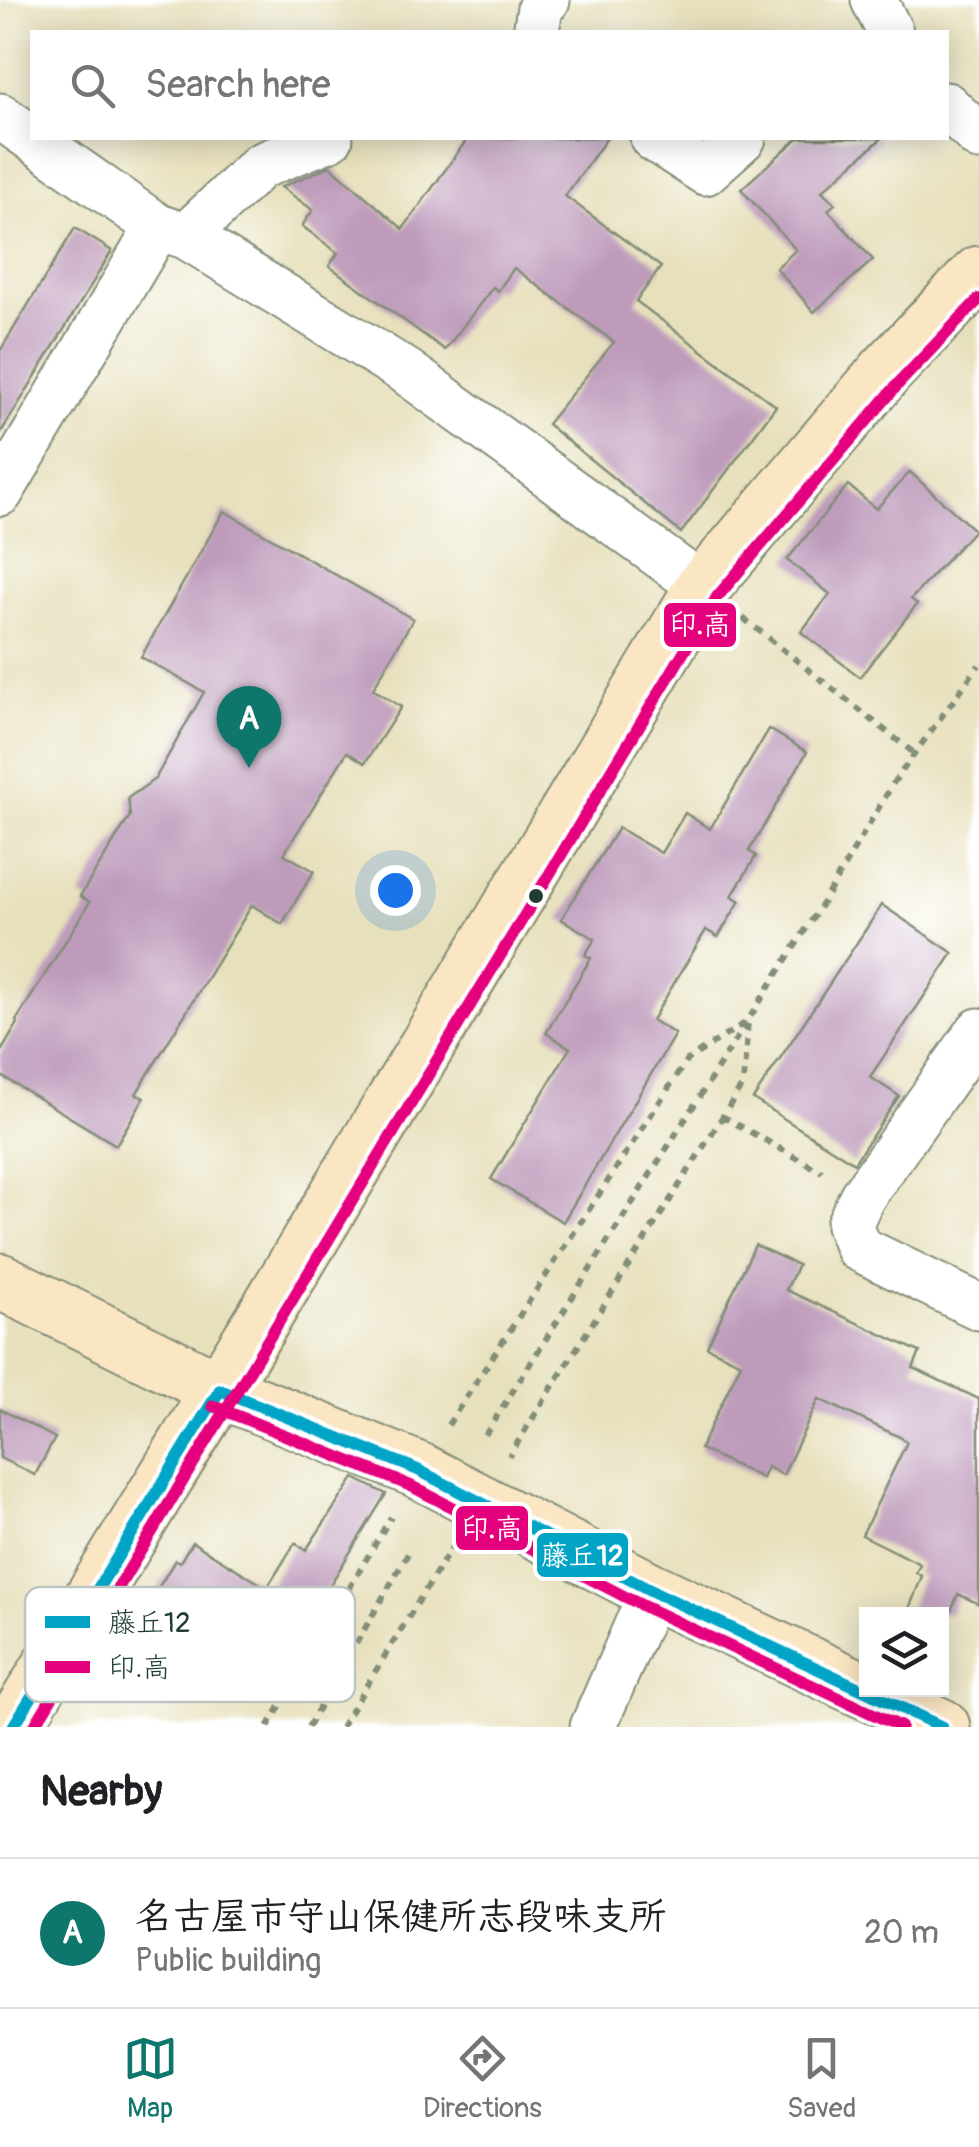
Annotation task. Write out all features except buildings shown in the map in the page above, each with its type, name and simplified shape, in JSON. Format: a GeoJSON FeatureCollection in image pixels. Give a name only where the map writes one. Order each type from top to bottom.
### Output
{"type":"FeatureCollection","features":[{"type":"Feature","properties":{"kind":"street"},"geometry":{"type":"LineString","coordinates":[[536,30],[540,8],[547,0]]}},
{"type":"Feature","properties":{"kind":"street"},"geometry":{"type":"LineString","coordinates":[[949,108],[979,138]]}},
{"type":"Feature","properties":{"kind":"street"},"geometry":{"type":"LineString","coordinates":[[0,116],[30,136]]}},
{"type":"Feature","properties":{"kind":"street"},"geometry":{"type":"LineString","coordinates":[[36,140],[172,231],[407,372],[703,587]]}},
{"type":"Feature","properties":{"kind":"street"},"geometry":{"type":"LineString","coordinates":[[0,492],[172,231],[260,166],[325,140]]}},
{"type":"Feature","properties":{"kind":"street"},"geometry":{"type":"LineString","coordinates":[[657,140],[705,172],[741,140]]}},
{"type":"Feature","properties":{"kind":"street"},"geometry":{"type":"LineString","coordinates":[[95,1587],[220,1390],[703,587],[886,371],[979,274]]}},
{"type":"Feature","properties":{"kind":"street"},"geometry":{"type":"LineString","coordinates":[[979,1031],[862,1197],[849,1225],[858,1248],[979,1306]]}},
{"type":"Feature","properties":{"kind":"street"},"geometry":{"type":"LineString","coordinates":[[0,1281],[220,1390],[418,1470],[652,1592],[942,1727]]}},
{"type":"Feature","properties":{"kind":"street"},"geometry":{"type":"LineString","coordinates":[[593,1727],[652,1592]]}},
{"type":"Feature","properties":{"kind":"street"},"geometry":{"type":"LineString","coordinates":[[9,1723],[25,1698]]}},
{"type":"Feature","properties":{"kind":"path"},"geometry":{"type":"LineString","coordinates":[[703,587],[915,754]]}},
{"type":"Feature","properties":{"kind":"path"},"geometry":{"type":"LineString","coordinates":[[485,1435],[915,754],[979,665]]}},
{"type":"Feature","properties":{"kind":"path"},"geometry":{"type":"LineString","coordinates":[[341,1727],[743,1084],[748,1020]]}},
{"type":"Feature","properties":{"kind":"path"},"geometry":{"type":"LineString","coordinates":[[350,1587],[418,1470],[687,1060],[748,1020]]}},
{"type":"Feature","properties":{"kind":"path"},"geometry":{"type":"LineString","coordinates":[[722,1116],[862,1197]]}},
{"type":"Feature","properties":{"kind":"path"},"geometry":{"type":"LineString","coordinates":[[355,1646],[409,1552]]}},
{"type":"Feature","properties":{"kind":"path"},"geometry":{"type":"LineString","coordinates":[[268,1727],[283,1702]]}},
{"type":"Feature","properties":{"kind":"path"},"geometry":{"type":"LineString","coordinates":[[308,1727],[322,1702]]}},
{"type":"Feature","properties":{"kind":"transit line","name":"印.高"},"geometry":{"type":"LineString","coordinates":[[119,1587],[717,597],[899,383],[979,299]]}},
{"type":"Feature","properties":{"kind":"transit line","name":"藤丘12"},"geometry":{"type":"LineString","coordinates":[[220,1390],[418,1470],[652,1591],[942,1727]]}},
{"type":"Feature","properties":{"kind":"transit line","name":"藤丘12"},"geometry":{"type":"LineString","coordinates":[[99,1587],[220,1390]]}},
{"type":"Feature","properties":{"kind":"transit line","name":"印.高"},"geometry":{"type":"LineString","coordinates":[[213,1406],[411,1486],[645,1607],[901,1727]]}},
{"type":"Feature","properties":{"kind":"transit line","name":"藤丘12"},"geometry":{"type":"LineString","coordinates":[[13,1727],[28,1702]]}},
{"type":"Feature","properties":{"kind":"transit line","name":"印.高"},"geometry":{"type":"LineString","coordinates":[[34,1727],[49,1702]]}},
{"type":"Feature","properties":{"kind":"place","name":"名古屋市守山保健所志段味支所"},"geometry":{"type":"Point","coordinates":[249,768]}}]}
